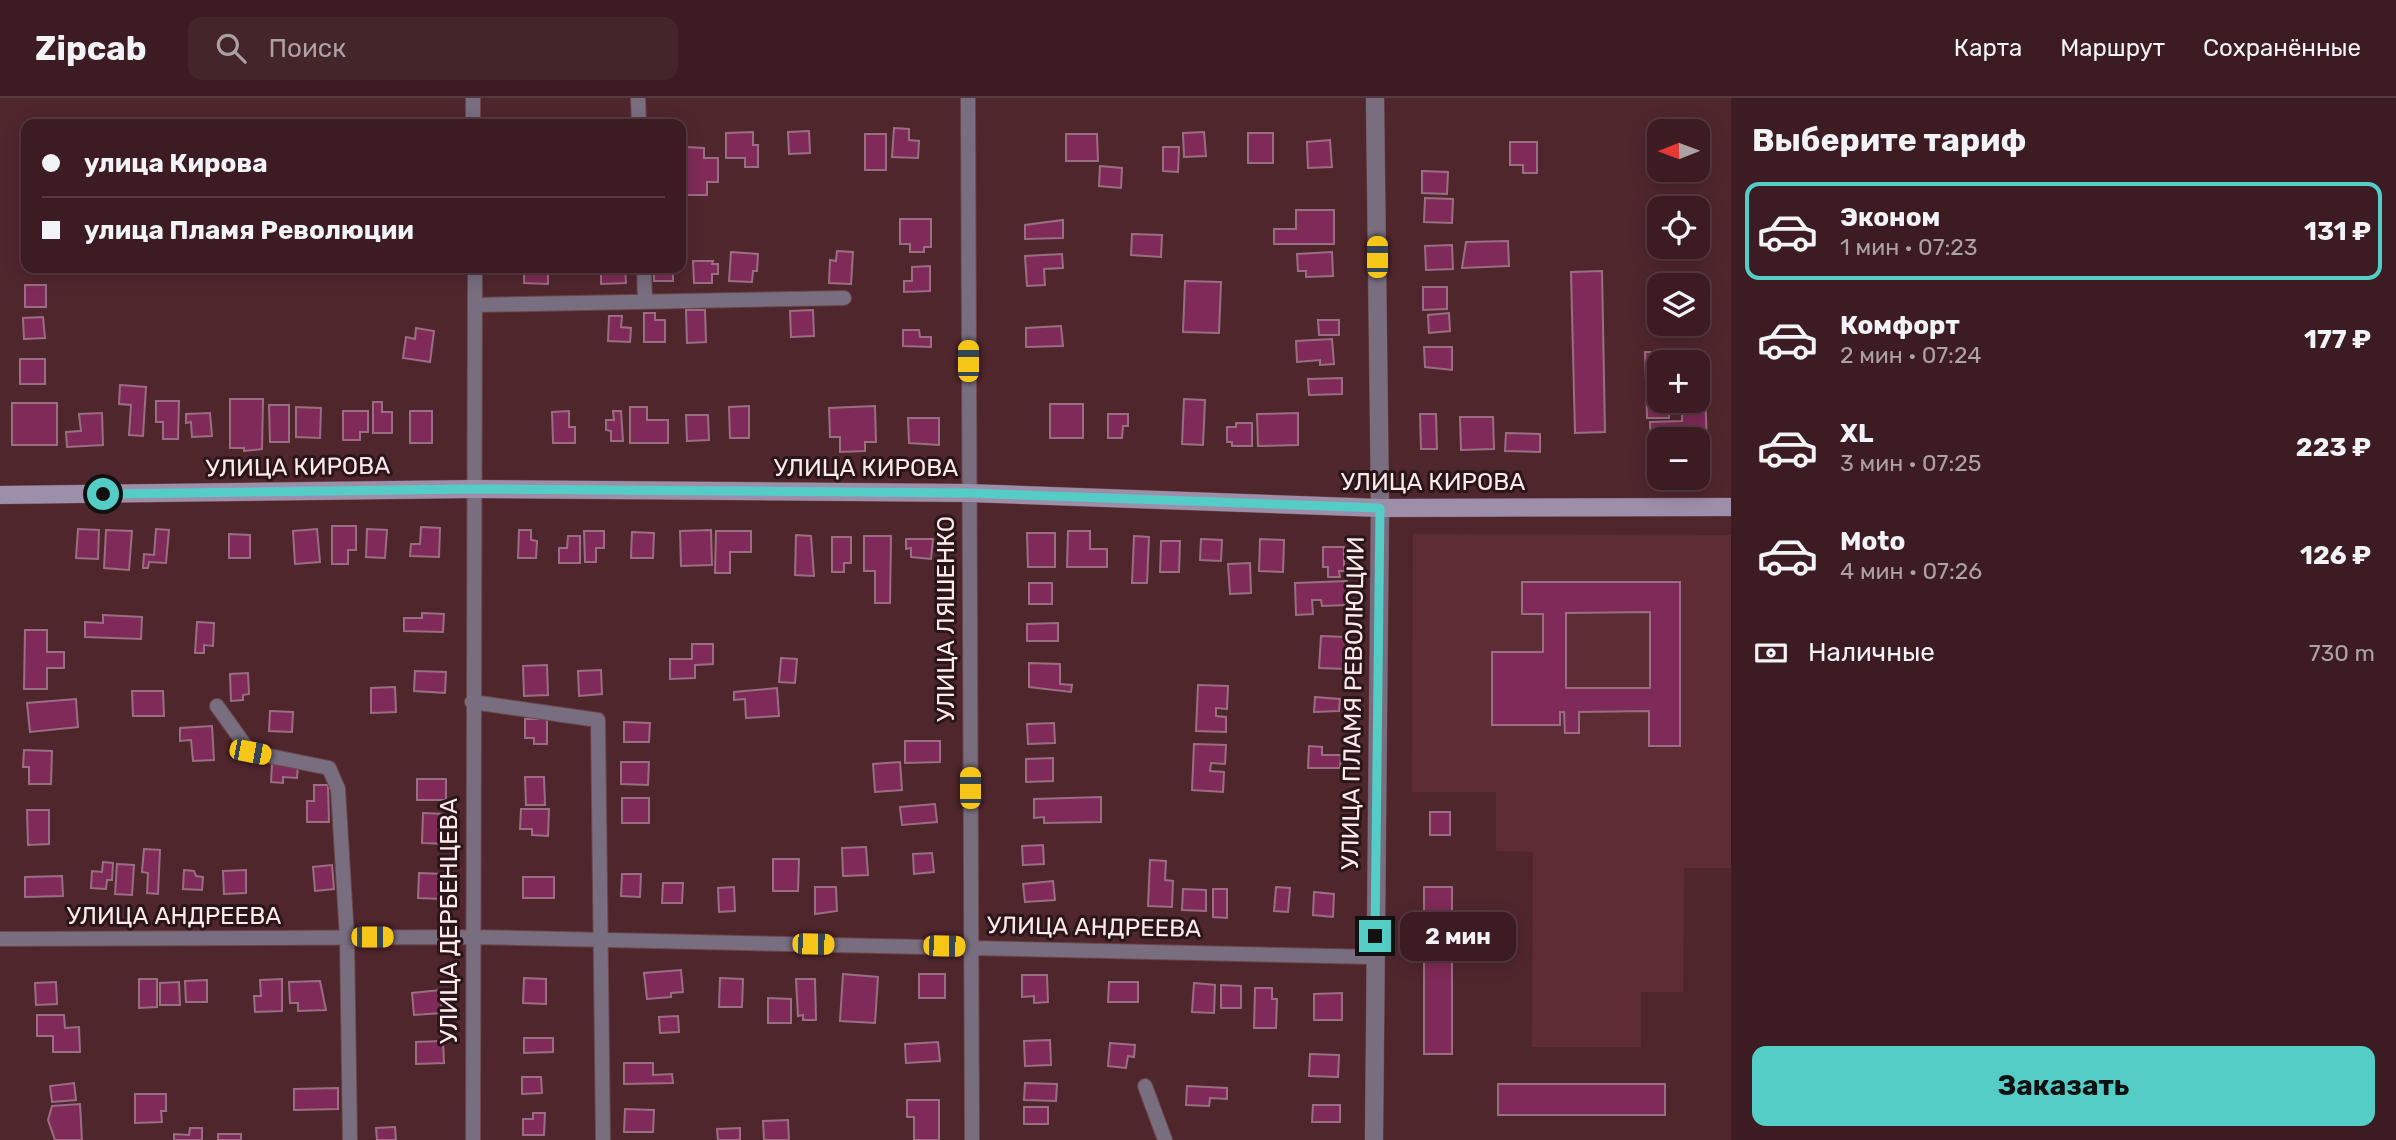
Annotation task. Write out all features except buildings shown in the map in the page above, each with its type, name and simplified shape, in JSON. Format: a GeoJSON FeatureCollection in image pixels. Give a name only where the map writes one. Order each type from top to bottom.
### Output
{"type":"FeatureCollection","features":[{"type":"Feature","properties":{"kind":"main road","name":"УЛИЦА КИРОВА"},"geometry":{"type":"LineString","coordinates":[[0,495],[472,489],[968,493],[1380,508],[1731,507]]}},
{"type":"Feature","properties":{"kind":"street"},"geometry":{"type":"LineString","coordinates":[[473,98],[473,119]]}},
{"type":"Feature","properties":{"kind":"street"},"geometry":{"type":"LineString","coordinates":[[638,98],[639,119]]}},
{"type":"Feature","properties":{"kind":"street","name":"УЛИЦА ЛЯШЕНКО"},"geometry":{"type":"LineString","coordinates":[[968,98],[972,1140]]}},
{"type":"Feature","properties":{"kind":"street","name":"УЛИЦА ПЛАМЯ РЕВОЛЮЦИИ"},"geometry":{"type":"LineString","coordinates":[[1374,1140],[1380,508],[1375,98]]}},
{"type":"Feature","properties":{"kind":"street","name":"УЛИЦА ДЕРБЕНЦЕВА"},"geometry":{"type":"LineString","coordinates":[[473,1140],[472,489],[475,273]]}},
{"type":"Feature","properties":{"kind":"street"},"geometry":{"type":"LineString","coordinates":[[644,273],[645,302]]}},
{"type":"Feature","properties":{"kind":"street"},"geometry":{"type":"LineString","coordinates":[[475,305],[844,298]]}},
{"type":"Feature","properties":{"kind":"street"},"geometry":{"type":"LineString","coordinates":[[472,702],[598,720],[603,1139]]}},
{"type":"Feature","properties":{"kind":"street"},"geometry":{"type":"LineString","coordinates":[[217,706],[250,752],[330,768],[338,789],[347,938],[350,1140]]}},
{"type":"Feature","properties":{"kind":"street","name":"УЛИЦА АНДРЕЕВА"},"geometry":{"type":"LineString","coordinates":[[0,939],[472,937],[1375,957]]}},
{"type":"Feature","properties":{"kind":"street"},"geometry":{"type":"LineString","coordinates":[[1145,1086],[1165,1140]]}},
{"type":"Feature","properties":{"kind":"shaded area"},"geometry":{"type":"Polygon","coordinates":[[[1413,534],[1731,535],[1731,868],[1684,868],[1683,992],[1641,992],[1641,1047],[1532,1047],[1533,852],[1496,851],[1496,792],[1412,792],[1413,534]]]}},
{"type":"Feature","properties":{"kind":"route"},"geometry":{"type":"LineString","coordinates":[[103,494],[472,489],[968,493],[1380,508],[1375,936]]}}]}
